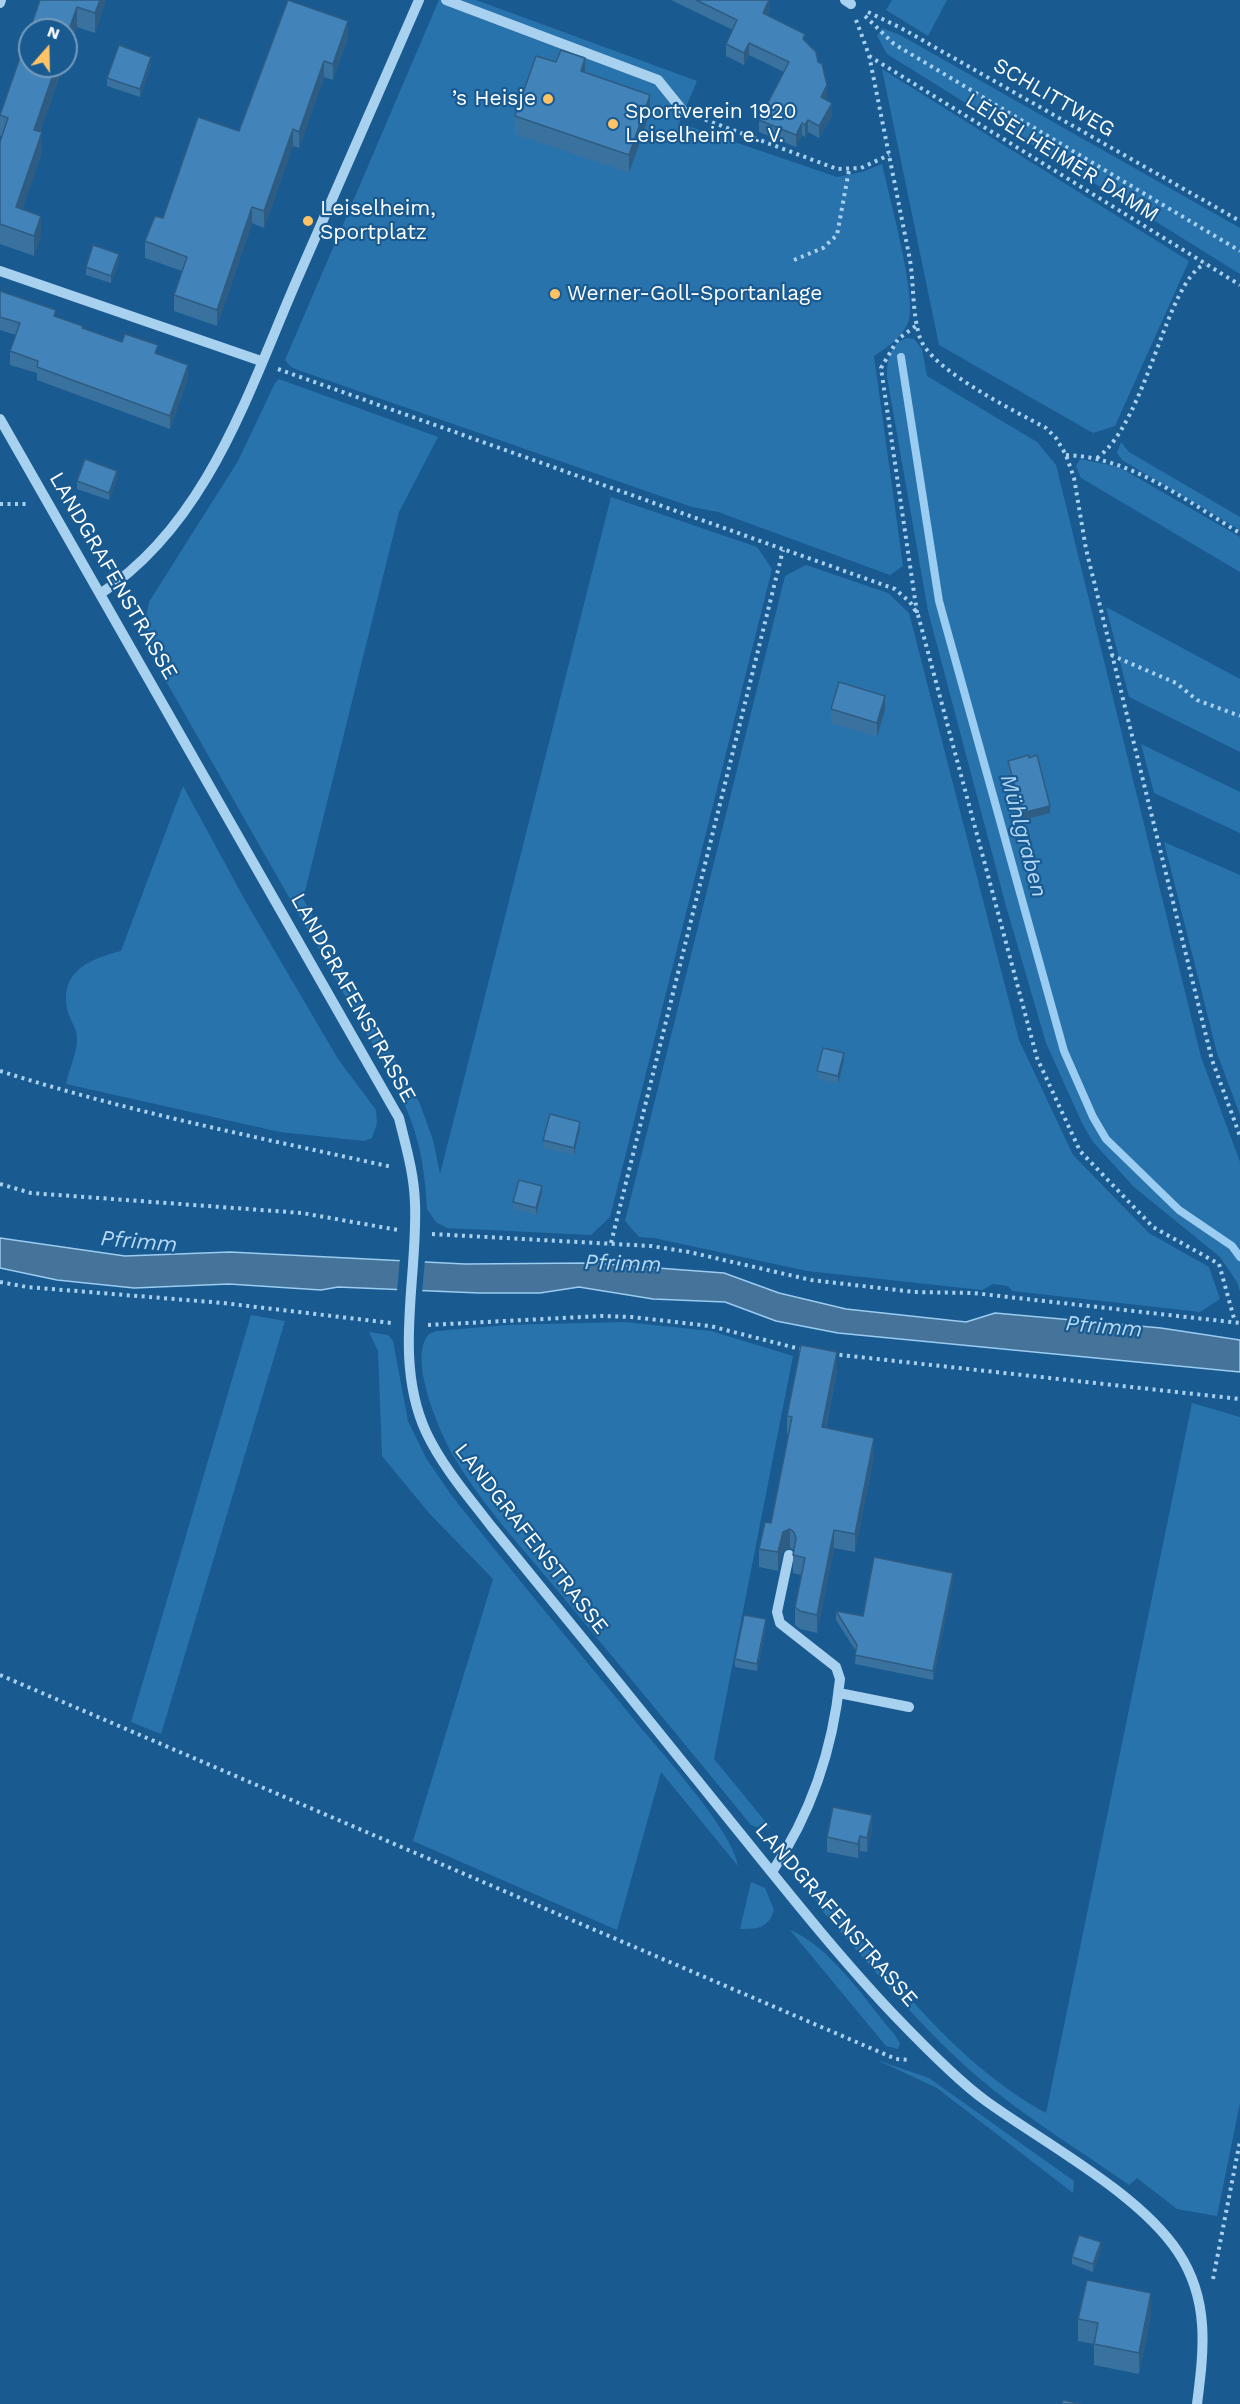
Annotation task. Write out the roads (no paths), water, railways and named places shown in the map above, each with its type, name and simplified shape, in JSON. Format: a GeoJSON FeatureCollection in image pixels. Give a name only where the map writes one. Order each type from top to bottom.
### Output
{"type":"FeatureCollection","features":[{"type":"Feature","properties":{"kind":"street"},"geometry":{"type":"LineString","coordinates":[[100,594],[138,566],[173,529],[227,440],[419,0]]}},
{"type":"Feature","properties":{"kind":"street"},"geometry":{"type":"LineString","coordinates":[[446,0],[658,80],[683,111]]}},
{"type":"Feature","properties":{"kind":"street"},"geometry":{"type":"LineString","coordinates":[[0,271],[261,361]]}},
{"type":"Feature","properties":{"kind":"street","name":"LANDGRAFENSTRASSE"},"geometry":{"type":"LineString","coordinates":[[0,419],[399,1118],[413,1171],[415,1233],[408,1324],[413,1386],[426,1432],[459,1485],[772,1872],[896,2017],[983,2099],[1087,2170],[1140,2211],[1171,2241],[1194,2283],[1203,2313],[1204,2326],[1197,2404]]}},
{"type":"Feature","properties":{"kind":"street"},"geometry":{"type":"LineString","coordinates":[[772,1872],[789,1847],[812,1801],[822,1770],[840,1679],[836,1668],[780,1623],[777,1612],[789,1555]]}},
{"type":"Feature","properties":{"kind":"street"},"geometry":{"type":"LineString","coordinates":[[839,1693],[909,1707]]}},
{"type":"Feature","properties":{"kind":"water","name":"Pfrimm"},"geometry":{"type":"Polygon","coordinates":[[[0,1238],[125,1256],[230,1252],[465,1264],[591,1263],[724,1273],[779,1293],[846,1309],[966,1322],[995,1313],[1161,1328],[1240,1340],[1240,1372],[838,1333],[776,1321],[725,1302],[653,1299],[579,1287],[540,1293],[479,1293],[338,1287],[321,1290],[229,1284],[134,1288],[57,1280],[0,1268],[0,1238]]]}},
{"type":"Feature","properties":{"kind":"waterway","name":"Mühlgraben"},"geometry":{"type":"LineString","coordinates":[[901,357],[939,601],[1064,1051],[1093,1117],[1106,1139],[1179,1210],[1232,1246],[1240,1257]]}},
{"type":"Feature","properties":{"kind":"place","name":"’s Heisje"},"geometry":{"type":"Point","coordinates":[548,99]}},
{"type":"Feature","properties":{"kind":"place","name":"Sportverein 1920 Leiselheim e. V."},"geometry":{"type":"Point","coordinates":[613,124]}},
{"type":"Feature","properties":{"kind":"place","name":"Leiselheim, Sportplatz"},"geometry":{"type":"Point","coordinates":[308,221]}},
{"type":"Feature","properties":{"kind":"place","name":"Werner-Goll-Sportanlage"},"geometry":{"type":"Point","coordinates":[555,294]}}]}
